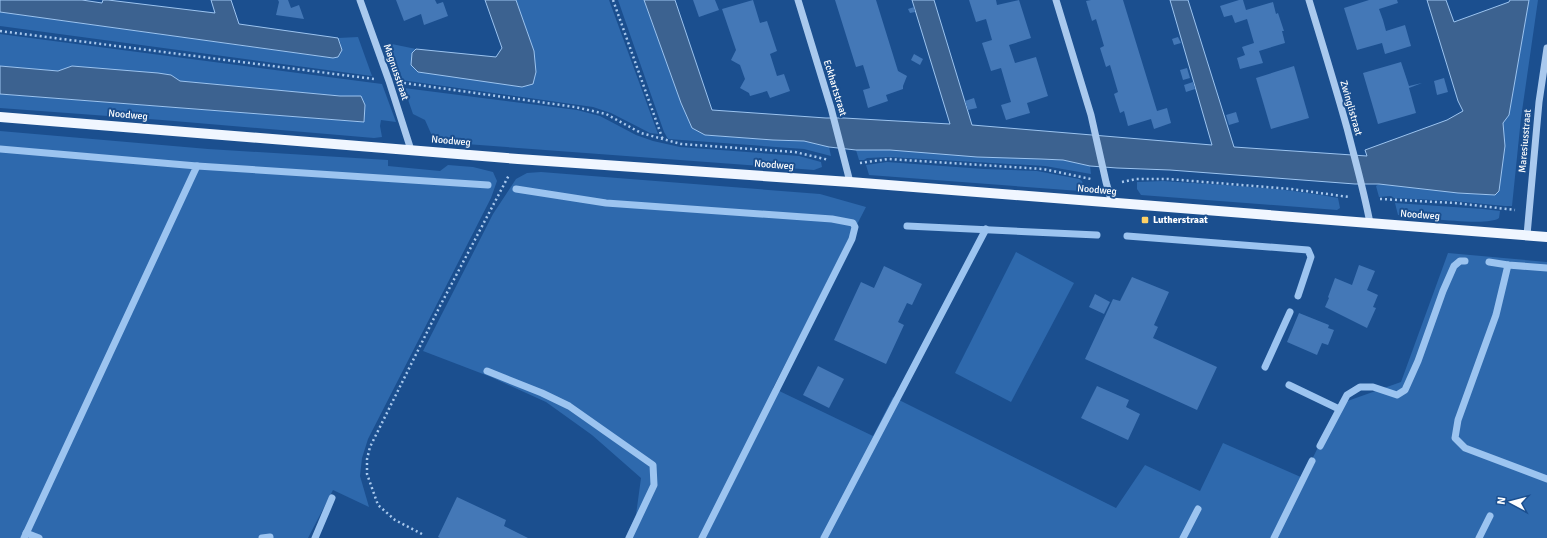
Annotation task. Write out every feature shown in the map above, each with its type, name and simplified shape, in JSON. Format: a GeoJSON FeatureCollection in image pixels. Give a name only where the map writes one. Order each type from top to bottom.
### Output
{"type":"FeatureCollection","features":[{"type":"Feature","properties":{"kind":"main road","name":"Noodweg"},"geometry":{"type":"LineString","coordinates":[[0,117],[518,159],[850,182],[1547,237]]}},
{"type":"Feature","properties":{"kind":"street","name":"Magnusstraat"},"geometry":{"type":"LineString","coordinates":[[360,0],[389,81],[411,150]]}},
{"type":"Feature","properties":{"kind":"street","name":"Eckhartstraat"},"geometry":{"type":"LineString","coordinates":[[798,0],[831,108],[850,182]]}},
{"type":"Feature","properties":{"kind":"street"},"geometry":{"type":"LineString","coordinates":[[1056,0],[1091,115],[1112,203]]}},
{"type":"Feature","properties":{"kind":"street","name":"Zwinglistraat"},"geometry":{"type":"LineString","coordinates":[[1309,0],[1351,144],[1366,199],[1370,223]]}},
{"type":"Feature","properties":{"kind":"street","name":"Maresiusstraat"},"geometry":{"type":"LineString","coordinates":[[1527,235],[1539,102],[1547,48]]}},
{"type":"Feature","properties":{"kind":"street"},"geometry":{"type":"LineString","coordinates":[[1539,102],[1547,99]]}},
{"type":"Feature","properties":{"kind":"path"},"geometry":{"type":"LineString","coordinates":[[613,0],[663,140]]}},
{"type":"Feature","properties":{"kind":"path"},"geometry":{"type":"LineString","coordinates":[[0,31],[389,81],[575,107],[606,114],[641,133],[681,144],[795,152],[846,164],[888,159],[1044,169],[1106,182],[1122,182],[1136,179],[1168,179],[1311,191],[1366,199],[1455,203],[1529,212]]}},
{"type":"Feature","properties":{"kind":"path"},"geometry":{"type":"LineString","coordinates":[[422,534],[395,520],[378,505],[367,474],[367,460],[370,447],[440,306],[518,159]]}},
{"type":"Feature","properties":{"kind":"shaded area"},"geometry":{"type":"Polygon","coordinates":[[[0,0],[82,0],[102,3],[103,0],[108,0],[215,13],[211,0],[231,0],[239,24],[338,38],[342,50],[338,57],[333,58],[0,12],[0,0]]]}},
{"type":"Feature","properties":{"kind":"shaded area"},"geometry":{"type":"Polygon","coordinates":[[[485,0],[516,0],[534,51],[536,72],[533,84],[522,87],[418,72],[411,65],[412,53],[416,49],[496,57],[502,48],[485,0]]]}},
{"type":"Feature","properties":{"kind":"shaded area"},"geometry":{"type":"Polygon","coordinates":[[[516,0],[609,0],[658,134],[650,133],[611,113],[593,107],[401,80],[387,43],[416,49],[412,53],[470,79],[523,87],[534,51],[516,0]]]}},
{"type":"Feature","properties":{"kind":"shaded area"},"geometry":{"type":"Polygon","coordinates":[[[618,0],[644,0],[681,103],[705,135],[804,141],[829,147],[831,156],[804,149],[668,139],[664,132],[618,0]]]}},
{"type":"Feature","properties":{"kind":"shaded area"},"geometry":{"type":"Polygon","coordinates":[[[644,0],[675,0],[712,110],[826,118],[950,124],[912,0],[934,0],[972,125],[1212,145],[1170,0],[1188,0],[1234,147],[1367,156],[1365,150],[1447,120],[1463,111],[1458,101],[1427,0],[1446,0],[1454,22],[1509,2],[1510,0],[1529,0],[1509,115],[1503,123],[1505,146],[1499,191],[1495,195],[1458,193],[1379,184],[1355,184],[1170,170],[1090,166],[1063,160],[977,157],[890,150],[856,150],[829,147],[804,141],[705,135],[692,128],[681,103],[644,0]]]}},
{"type":"Feature","properties":{"kind":"shaded area"},"geometry":{"type":"Polygon","coordinates":[[[1529,0],[1538,0],[1521,118],[1512,206],[1394,198],[1391,196],[1379,197],[1376,186],[1379,184],[1458,193],[1495,195],[1499,191],[1505,146],[1503,123],[1509,115],[1529,0]]]}},
{"type":"Feature","properties":{"kind":"shaded area"},"geometry":{"type":"Polygon","coordinates":[[[0,12],[332,58],[341,44],[338,38],[358,37],[372,76],[0,26],[0,12]]]}},
{"type":"Feature","properties":{"kind":"shaded area"},"geometry":{"type":"Polygon","coordinates":[[[0,34],[382,84],[396,122],[381,120],[380,126],[382,137],[374,138],[0,108],[0,94],[364,122],[365,105],[361,96],[340,96],[180,81],[171,75],[72,66],[58,71],[0,66],[0,34]]]}},
{"type":"Feature","properties":{"kind":"shaded area"},"geometry":{"type":"Polygon","coordinates":[[[0,66],[58,71],[72,66],[158,73],[171,75],[180,81],[340,96],[361,96],[365,105],[364,122],[0,94],[0,66]]]}},
{"type":"Feature","properties":{"kind":"shaded area"},"geometry":{"type":"Polygon","coordinates":[[[404,88],[577,110],[600,116],[636,135],[653,141],[680,147],[799,156],[821,162],[822,167],[814,170],[439,142],[433,138],[425,120],[413,114],[404,88]]]}},
{"type":"Feature","properties":{"kind":"shaded area"},"geometry":{"type":"Polygon","coordinates":[[[0,131],[208,149],[388,160],[388,166],[440,171],[448,165],[473,167],[493,172],[497,181],[491,198],[368,439],[362,458],[360,476],[369,507],[333,490],[308,538],[0,538],[0,131]]]}},
{"type":"Feature","properties":{"kind":"shaded area"},"geometry":{"type":"Polygon","coordinates":[[[856,150],[890,150],[1063,160],[1090,166],[1091,174],[1045,166],[889,157],[859,160],[856,150]]]}},
{"type":"Feature","properties":{"kind":"shaded area"},"geometry":{"type":"Polygon","coordinates":[[[887,162],[1037,171],[1079,179],[1082,181],[1084,188],[1080,191],[869,175],[866,165],[887,162]]]}},
{"type":"Feature","properties":{"kind":"shaded area"},"geometry":{"type":"Polygon","coordinates":[[[541,172],[820,194],[866,207],[773,388],[873,436],[893,397],[1116,508],[1145,465],[1200,491],[1223,443],[1303,478],[1339,404],[1401,382],[1448,253],[1547,262],[1547,538],[625,538],[636,515],[641,478],[592,435],[546,402],[491,377],[423,351],[493,214],[516,179],[527,173],[541,172]]]}},
{"type":"Feature","properties":{"kind":"shaded area"},"geometry":{"type":"Polygon","coordinates":[[[1163,181],[1251,187],[1316,194],[1338,198],[1340,208],[1337,210],[1141,195],[1137,189],[1137,182],[1163,181]]]}},
{"type":"Feature","properties":{"kind":"shaded area"},"geometry":{"type":"Polygon","coordinates":[[[1395,203],[1500,211],[1499,218],[1493,221],[1452,221],[1398,215],[1395,203]]]}},
{"type":"Feature","properties":{"kind":"shaded area"},"geometry":{"type":"Polygon","coordinates":[[[1016,252],[1074,283],[1011,402],[955,373],[1016,252]]]}},
{"type":"Feature","properties":{"kind":"building"},"geometry":{"type":"Polygon","coordinates":[[[278,0],[288,0],[291,8],[299,5],[304,19],[276,15],[279,2],[278,0]]]}},
{"type":"Feature","properties":{"kind":"building"},"geometry":{"type":"Polygon","coordinates":[[[396,0],[435,0],[437,4],[443,2],[448,16],[424,25],[421,14],[404,21],[396,0]]]}},
{"type":"Feature","properties":{"kind":"building"},"geometry":{"type":"Polygon","coordinates":[[[693,0],[715,0],[719,10],[699,17],[693,0]]]}},
{"type":"Feature","properties":{"kind":"building"},"geometry":{"type":"Polygon","coordinates":[[[753,0],[760,23],[767,21],[777,51],[770,54],[777,76],[784,74],[790,91],[770,98],[767,91],[750,96],[749,93],[740,88],[745,79],[740,65],[731,60],[736,50],[722,9],[753,0]]]}},
{"type":"Feature","properties":{"kind":"building"},"geometry":{"type":"Polygon","coordinates":[[[835,0],[876,0],[898,71],[907,76],[903,89],[886,95],[888,101],[868,108],[863,90],[870,88],[863,65],[856,67],[835,0]]]}},
{"type":"Feature","properties":{"kind":"building"},"geometry":{"type":"Polygon","coordinates":[[[969,0],[996,0],[997,5],[1019,0],[1031,38],[1009,45],[1015,63],[1036,57],[1048,96],[1027,103],[1030,113],[1006,120],[1001,105],[1011,102],[1001,68],[991,71],[982,43],[992,40],[986,19],[976,22],[969,0]]]}},
{"type":"Feature","properties":{"kind":"building"},"geometry":{"type":"Polygon","coordinates":[[[1123,0],[1157,111],[1167,108],[1171,123],[1154,129],[1151,119],[1128,126],[1124,111],[1120,113],[1114,94],[1118,92],[1110,65],[1106,67],[1100,48],[1104,46],[1096,19],[1092,21],[1086,1],[1123,0]]]}},
{"type":"Feature","properties":{"kind":"building"},"geometry":{"type":"Polygon","coordinates":[[[1243,0],[1246,10],[1273,2],[1276,14],[1278,13],[1284,31],[1282,31],[1285,43],[1259,51],[1263,63],[1240,69],[1237,58],[1245,55],[1242,47],[1254,43],[1247,19],[1235,23],[1232,15],[1224,17],[1220,6],[1243,0]]]}},
{"type":"Feature","properties":{"kind":"building"},"geometry":{"type":"Polygon","coordinates":[[[1369,0],[1397,0],[1398,3],[1379,9],[1386,31],[1405,25],[1411,46],[1385,54],[1382,43],[1357,50],[1344,8],[1369,0]]]}},
{"type":"Feature","properties":{"kind":"building"},"geometry":{"type":"Polygon","coordinates":[[[914,7],[915,12],[910,13],[908,9],[914,7]]]}},
{"type":"Feature","properties":{"kind":"building"},"geometry":{"type":"Polygon","coordinates":[[[1178,37],[1181,43],[1174,45],[1172,39],[1178,37]]]}},
{"type":"Feature","properties":{"kind":"building"},"geometry":{"type":"Polygon","coordinates":[[[914,54],[923,59],[920,65],[911,60],[914,54]]]}},
{"type":"Feature","properties":{"kind":"building"},"geometry":{"type":"Polygon","coordinates":[[[1401,62],[1409,86],[1422,83],[1409,88],[1416,113],[1378,124],[1363,73],[1401,62]]]}},
{"type":"Feature","properties":{"kind":"building"},"geometry":{"type":"Polygon","coordinates":[[[1294,66],[1309,118],[1271,129],[1256,78],[1294,66]]]}},
{"type":"Feature","properties":{"kind":"building"},"geometry":{"type":"Polygon","coordinates":[[[1187,68],[1190,78],[1183,80],[1180,70],[1187,68]]]}},
{"type":"Feature","properties":{"kind":"building"},"geometry":{"type":"Polygon","coordinates":[[[1444,78],[1448,92],[1437,95],[1434,81],[1444,78]]]}},
{"type":"Feature","properties":{"kind":"building"},"geometry":{"type":"Polygon","coordinates":[[[1193,82],[1195,89],[1186,92],[1184,85],[1193,82]]]}},
{"type":"Feature","properties":{"kind":"building"},"geometry":{"type":"Polygon","coordinates":[[[974,98],[977,108],[968,110],[965,101],[974,98]]]}},
{"type":"Feature","properties":{"kind":"building"},"geometry":{"type":"Polygon","coordinates":[[[1236,112],[1239,122],[1229,125],[1226,115],[1236,112]]]}},
{"type":"Feature","properties":{"kind":"building"},"geometry":{"type":"Polygon","coordinates":[[[1359,265],[1375,271],[1367,290],[1378,295],[1373,307],[1376,308],[1367,328],[1325,307],[1335,278],[1352,285],[1359,265]]]}},
{"type":"Feature","properties":{"kind":"building"},"geometry":{"type":"Polygon","coordinates":[[[884,266],[922,284],[912,305],[907,303],[898,322],[904,325],[886,364],[834,340],[861,282],[874,288],[884,266]]]}},
{"type":"Feature","properties":{"kind":"building"},"geometry":{"type":"Polygon","coordinates":[[[1132,277],[1169,292],[1154,325],[1158,327],[1153,338],[1217,367],[1197,410],[1085,359],[1113,299],[1120,301],[1132,277]]]}},
{"type":"Feature","properties":{"kind":"building"},"geometry":{"type":"Polygon","coordinates":[[[1095,294],[1110,302],[1104,314],[1089,307],[1095,294]]]}},
{"type":"Feature","properties":{"kind":"building"},"geometry":{"type":"Polygon","coordinates":[[[1299,313],[1329,325],[1328,328],[1334,330],[1328,345],[1322,343],[1317,355],[1287,342],[1299,313]]]}},
{"type":"Feature","properties":{"kind":"building"},"geometry":{"type":"Polygon","coordinates":[[[818,366],[844,379],[829,408],[803,395],[818,366]]]}},
{"type":"Feature","properties":{"kind":"building"},"geometry":{"type":"Polygon","coordinates":[[[1097,386],[1129,400],[1126,407],[1140,414],[1128,440],[1081,418],[1097,386]]]}},
{"type":"Feature","properties":{"kind":"building"},"geometry":{"type":"Polygon","coordinates":[[[457,497],[506,520],[504,526],[528,538],[438,537],[457,497]]]}},
{"type":"Feature","properties":{"kind":"waterway"},"geometry":{"type":"LineString","coordinates":[[0,149],[197,166],[24,538]]}},
{"type":"Feature","properties":{"kind":"waterway"},"geometry":{"type":"LineString","coordinates":[[197,166],[488,185]]}},
{"type":"Feature","properties":{"kind":"waterway"},"geometry":{"type":"LineString","coordinates":[[516,189],[606,203],[832,219],[853,223],[855,227],[852,239],[702,538]]}},
{"type":"Feature","properties":{"kind":"waterway"},"geometry":{"type":"LineString","coordinates":[[907,226],[1097,235]]}},
{"type":"Feature","properties":{"kind":"waterway"},"geometry":{"type":"LineString","coordinates":[[824,538],[986,229]]}},
{"type":"Feature","properties":{"kind":"waterway"},"geometry":{"type":"LineString","coordinates":[[1127,236],[1308,250],[1311,257],[1298,296]]}},
{"type":"Feature","properties":{"kind":"waterway"},"geometry":{"type":"LineString","coordinates":[[1320,446],[1347,395],[1360,387],[1373,387],[1397,395],[1405,390],[1418,361],[1443,291],[1454,266],[1460,261],[1465,261]]}},
{"type":"Feature","properties":{"kind":"waterway"},"geometry":{"type":"LineString","coordinates":[[1489,262],[1547,268]]}},
{"type":"Feature","properties":{"kind":"waterway"},"geometry":{"type":"LineString","coordinates":[[1508,265],[1496,315],[1458,420],[1455,438],[1465,448],[1547,479]]}},
{"type":"Feature","properties":{"kind":"waterway"},"geometry":{"type":"LineString","coordinates":[[1265,367],[1290,312]]}},
{"type":"Feature","properties":{"kind":"waterway"},"geometry":{"type":"LineString","coordinates":[[487,371],[542,393],[569,406],[653,465],[654,485],[629,538]]}},
{"type":"Feature","properties":{"kind":"waterway"},"geometry":{"type":"LineString","coordinates":[[1289,385],[1339,409]]}},
{"type":"Feature","properties":{"kind":"waterway"},"geometry":{"type":"LineString","coordinates":[[1274,538],[1312,461]]}},
{"type":"Feature","properties":{"kind":"waterway"},"geometry":{"type":"LineString","coordinates":[[315,538],[332,498]]}},
{"type":"Feature","properties":{"kind":"waterway"},"geometry":{"type":"LineString","coordinates":[[1183,538],[1198,509]]}},
{"type":"Feature","properties":{"kind":"waterway"},"geometry":{"type":"LineString","coordinates":[[1479,538],[1490,516]]}},
{"type":"Feature","properties":{"kind":"waterway"},"geometry":{"type":"LineString","coordinates":[[26,533],[39,538]]}},
{"type":"Feature","properties":{"kind":"waterway"},"geometry":{"type":"LineString","coordinates":[[262,538],[270,537]]}},
{"type":"Feature","properties":{"kind":"place","name":"Lutherstraat"},"geometry":{"type":"Point","coordinates":[1145,220]}}]}
